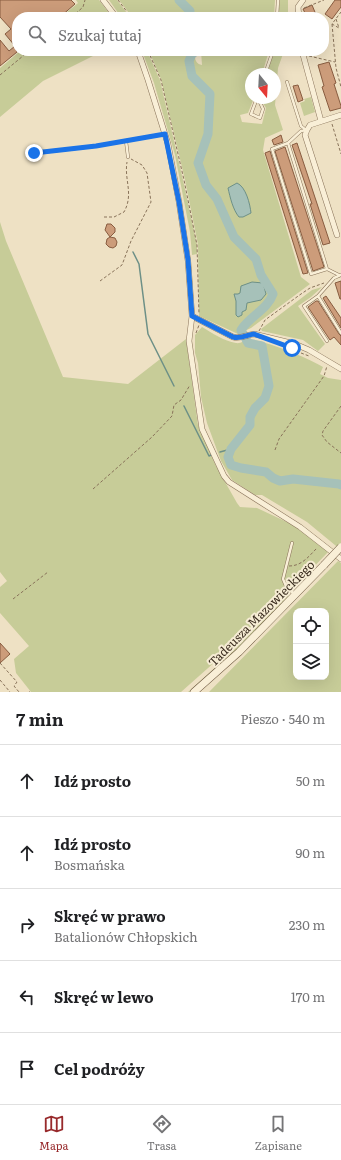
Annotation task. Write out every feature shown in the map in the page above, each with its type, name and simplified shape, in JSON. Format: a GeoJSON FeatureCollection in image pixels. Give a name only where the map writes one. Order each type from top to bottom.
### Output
{"type":"FeatureCollection","features":[{"type":"Feature","properties":{"kind":"main road","name":"Tadeusza Mazowieckiego"},"geometry":{"type":"LineString","coordinates":[[194,692],[239,652],[341,547]]}},
{"type":"Feature","properties":{"kind":"street"},"geometry":{"type":"LineString","coordinates":[[103,0],[112,12]]}},
{"type":"Feature","properties":{"kind":"street"},"geometry":{"type":"LineString","coordinates":[[298,12],[298,7],[303,0]]}},
{"type":"Feature","properties":{"kind":"street"},"geometry":{"type":"LineString","coordinates":[[140,56],[165,134],[178,196],[188,260],[192,316],[189,341],[203,432],[226,479],[231,484],[300,527],[341,560]]}},
{"type":"Feature","properties":{"kind":"street"},"geometry":{"type":"LineString","coordinates":[[303,56],[321,122]]}},
{"type":"Feature","properties":{"kind":"street"},"geometry":{"type":"LineString","coordinates":[[337,235],[306,135],[306,130],[310,125],[341,115]]}},
{"type":"Feature","properties":{"kind":"street"},"geometry":{"type":"LineString","coordinates":[[192,316],[233,337],[240,338],[249,335],[258,335],[295,344],[309,350],[341,369]]}},
{"type":"Feature","properties":{"kind":"lane"},"geometry":{"type":"LineString","coordinates":[[277,12],[278,0]]}},
{"type":"Feature","properties":{"kind":"lane"},"geometry":{"type":"LineString","coordinates":[[267,68],[271,56]]}},
{"type":"Feature","properties":{"kind":"lane"},"geometry":{"type":"LineString","coordinates":[[287,82],[301,126],[306,130]]}},
{"type":"Feature","properties":{"kind":"lane"},"geometry":{"type":"LineString","coordinates":[[258,98],[263,109],[260,118],[251,114],[258,98]]}},
{"type":"Feature","properties":{"kind":"lane"},"geometry":{"type":"LineString","coordinates":[[306,130],[301,131],[288,143],[272,149],[311,274],[327,269],[340,275],[329,283],[318,296],[304,306],[327,341]]}},
{"type":"Feature","properties":{"kind":"lane"},"geometry":{"type":"LineString","coordinates":[[34,153],[126,141],[165,134]]}},
{"type":"Feature","properties":{"kind":"lane"},"geometry":{"type":"LineString","coordinates":[[126,141],[128,157]]}},
{"type":"Feature","properties":{"kind":"lane"},"geometry":{"type":"LineString","coordinates":[[288,143],[327,269]]}},
{"type":"Feature","properties":{"kind":"lane"},"geometry":{"type":"LineString","coordinates":[[318,296],[341,333]]}},
{"type":"Feature","properties":{"kind":"lane"},"geometry":{"type":"LineString","coordinates":[[292,543],[283,577],[284,582],[295,595]]}},
{"type":"Feature","properties":{"kind":"path"},"geometry":{"type":"LineString","coordinates":[[77,12],[83,6],[84,0]]}},
{"type":"Feature","properties":{"kind":"path"},"geometry":{"type":"LineString","coordinates":[[118,0],[127,12]]}},
{"type":"Feature","properties":{"kind":"path"},"geometry":{"type":"LineString","coordinates":[[301,10],[324,0]]}},
{"type":"Feature","properties":{"kind":"path"},"geometry":{"type":"LineString","coordinates":[[341,12],[332,24],[336,68],[341,87]]}},
{"type":"Feature","properties":{"kind":"path"},"geometry":{"type":"LineString","coordinates":[[332,24],[339,28],[336,19]]}},
{"type":"Feature","properties":{"kind":"path"},"geometry":{"type":"LineString","coordinates":[[0,75],[23,56]]}},
{"type":"Feature","properties":{"kind":"path"},"geometry":{"type":"LineString","coordinates":[[150,56],[161,80],[197,245],[199,317]]}},
{"type":"Feature","properties":{"kind":"path"},"geometry":{"type":"LineString","coordinates":[[310,56],[336,63]]}},
{"type":"Feature","properties":{"kind":"path"},"geometry":{"type":"LineString","coordinates":[[336,68],[341,67]]}},
{"type":"Feature","properties":{"kind":"path"},"geometry":{"type":"LineString","coordinates":[[330,119],[341,154]]}},
{"type":"Feature","properties":{"kind":"path"},"geometry":{"type":"LineString","coordinates":[[100,281],[122,265],[131,241],[151,202],[147,172],[142,165],[128,157],[126,167],[129,193],[128,204],[124,212],[114,217],[104,217]]}},
{"type":"Feature","properties":{"kind":"path"},"geometry":{"type":"LineString","coordinates":[[258,335],[259,329],[265,320],[310,288],[329,283]]}},
{"type":"Feature","properties":{"kind":"path"},"geometry":{"type":"LineString","coordinates":[[194,335],[198,331],[199,322]]}},
{"type":"Feature","properties":{"kind":"path"},"geometry":{"type":"LineString","coordinates":[[299,352],[313,359]]}},
{"type":"Feature","properties":{"kind":"path"},"geometry":{"type":"LineString","coordinates":[[275,450],[279,439],[324,376],[329,362]]}},
{"type":"Feature","properties":{"kind":"path"},"geometry":{"type":"LineString","coordinates":[[92,489],[152,437],[172,416],[174,405],[181,400],[190,385],[195,380]]}},
{"type":"Feature","properties":{"kind":"path"},"geometry":{"type":"LineString","coordinates":[[341,406],[323,431],[322,435],[327,442],[341,453]]}},
{"type":"Feature","properties":{"kind":"path"},"geometry":{"type":"LineString","coordinates":[[285,566],[296,566],[303,562],[321,543]]}},
{"type":"Feature","properties":{"kind":"path"},"geometry":{"type":"LineString","coordinates":[[13,599],[48,572]]}},
{"type":"Feature","properties":{"kind":"path"},"geometry":{"type":"LineString","coordinates":[[0,663],[16,682],[14,686],[19,692]]}},
{"type":"Feature","properties":{"kind":"path"},"geometry":{"type":"LineString","coordinates":[[0,680],[10,692]]}},
{"type":"Feature","properties":{"kind":"green space"},"geometry":{"type":"Polygon","coordinates":[[[76,0],[99,0],[108,12],[67,12],[78,3],[76,0]]]}},
{"type":"Feature","properties":{"kind":"green space"},"geometry":{"type":"Polygon","coordinates":[[[109,0],[117,0],[126,12],[117,12],[109,0]]]}},
{"type":"Feature","properties":{"kind":"green space"},"geometry":{"type":"Polygon","coordinates":[[[119,0],[275,0],[274,12],[128,12],[119,0]]]}},
{"type":"Feature","properties":{"kind":"green space"},"geometry":{"type":"Polygon","coordinates":[[[280,0],[288,0],[288,12],[279,12],[280,0]]]}},
{"type":"Feature","properties":{"kind":"green space"},"geometry":{"type":"Polygon","coordinates":[[[14,56],[93,56],[43,81],[0,117],[0,68],[14,56]]]}},
{"type":"Feature","properties":{"kind":"green space"},"geometry":{"type":"Polygon","coordinates":[[[144,56],[149,56],[160,80],[197,245],[197,254],[192,255],[190,232],[175,155],[154,83],[144,56]]]}},
{"type":"Feature","properties":{"kind":"green space"},"geometry":{"type":"Polygon","coordinates":[[[151,56],[195,56],[196,61],[202,65],[201,56],[267,56],[264,68],[245,68],[245,104],[252,104],[248,113],[240,115],[242,122],[262,124],[266,108],[264,104],[275,104],[283,130],[265,138],[263,150],[301,277],[310,284],[251,328],[238,334],[199,316],[198,245],[185,180],[161,79],[151,56]]]}},
{"type":"Feature","properties":{"kind":"green space"},"geometry":{"type":"Polygon","coordinates":[[[272,56],[282,56],[278,68],[269,68],[272,56]]]}},
{"type":"Feature","properties":{"kind":"green space"},"geometry":{"type":"Polygon","coordinates":[[[311,97],[315,112],[304,116],[300,103],[305,101],[304,99],[311,97]]]}},
{"type":"Feature","properties":{"kind":"green space"},"geometry":{"type":"Polygon","coordinates":[[[0,222],[6,241],[63,377],[128,384],[186,339],[198,425],[216,466],[237,503],[240,507],[257,508],[304,530],[329,551],[304,577],[290,588],[287,585],[284,587],[288,590],[225,653],[181,692],[31,692],[16,673],[14,659],[29,646],[0,613],[0,587],[7,581],[0,572],[0,222]]]}},
{"type":"Feature","properties":{"kind":"green space"},"geometry":{"type":"Polygon","coordinates":[[[322,287],[298,306],[325,344],[318,351],[303,340],[262,331],[261,329],[312,290],[322,287]]]}},
{"type":"Feature","properties":{"kind":"green space"},"geometry":{"type":"Polygon","coordinates":[[[202,327],[232,342],[238,343],[248,340],[256,341],[287,350],[323,367],[320,374],[328,378],[341,380],[341,550],[307,522],[262,495],[255,495],[232,480],[221,461],[207,423],[201,397],[198,363],[195,353],[195,335],[202,327]]]}},
{"type":"Feature","properties":{"kind":"green space"},"geometry":{"type":"Polygon","coordinates":[[[338,561],[341,563],[341,692],[209,692],[338,561]]]}},
{"type":"Feature","properties":{"kind":"green space"},"geometry":{"type":"Polygon","coordinates":[[[290,593],[289,597],[250,638],[191,692],[188,692],[228,656],[290,593]]]}},
{"type":"Feature","properties":{"kind":"water"},"geometry":{"type":"Polygon","coordinates":[[[237,183],[243,188],[249,201],[251,213],[243,217],[239,217],[235,211],[228,188],[237,183]]]}},
{"type":"Feature","properties":{"kind":"water"},"geometry":{"type":"Polygon","coordinates":[[[252,282],[263,283],[266,294],[261,300],[247,303],[246,310],[238,317],[236,315],[236,301],[234,294],[240,293],[241,286],[252,282]]]}},
{"type":"Feature","properties":{"kind":"building"},"geometry":{"type":"Polygon","coordinates":[[[0,0],[71,0],[75,4],[66,12],[12,12],[12,42],[5,34],[11,29],[0,17],[0,0]]]}},
{"type":"Feature","properties":{"kind":"building"},"geometry":{"type":"Polygon","coordinates":[[[335,0],[341,0],[341,7],[332,19],[329,17],[329,12],[326,12],[335,0]]]}},
{"type":"Feature","properties":{"kind":"building"},"geometry":{"type":"Polygon","coordinates":[[[312,5],[315,12],[304,12],[303,9],[312,5]]]}},
{"type":"Feature","properties":{"kind":"building"},"geometry":{"type":"Polygon","coordinates":[[[0,40],[9,51],[12,48],[12,56],[0,66],[0,40]]]}},
{"type":"Feature","properties":{"kind":"building"},"geometry":{"type":"Polygon","coordinates":[[[329,62],[336,83],[334,84],[341,106],[341,108],[330,111],[322,87],[324,86],[318,65],[329,62]]]}},
{"type":"Feature","properties":{"kind":"building"},"geometry":{"type":"Polygon","coordinates":[[[298,85],[303,100],[298,102],[293,86],[298,85]]]}},
{"type":"Feature","properties":{"kind":"building"},"geometry":{"type":"Polygon","coordinates":[[[281,135],[283,142],[274,145],[272,140],[281,135]]]}},
{"type":"Feature","properties":{"kind":"building"},"geometry":{"type":"Polygon","coordinates":[[[297,143],[330,243],[323,245],[310,204],[312,204],[292,145],[297,143]]]}},
{"type":"Feature","properties":{"kind":"building"},"geometry":{"type":"Polygon","coordinates":[[[285,147],[324,267],[313,271],[275,151],[285,147]]]}},
{"type":"Feature","properties":{"kind":"building"},"geometry":{"type":"Polygon","coordinates":[[[270,151],[308,273],[303,274],[265,153],[270,151]]]}},
{"type":"Feature","properties":{"kind":"building"},"geometry":{"type":"Polygon","coordinates":[[[107,224],[111,224],[115,228],[115,232],[110,237],[105,230],[107,224]]]}},
{"type":"Feature","properties":{"kind":"building"},"geometry":{"type":"Polygon","coordinates":[[[110,237],[115,238],[117,242],[116,246],[113,248],[106,244],[107,239],[110,237]]]}},
{"type":"Feature","properties":{"kind":"building"},"geometry":{"type":"Polygon","coordinates":[[[341,281],[341,299],[340,299],[335,283],[341,281]]]}},
{"type":"Feature","properties":{"kind":"building"},"geometry":{"type":"Polygon","coordinates":[[[326,296],[341,318],[341,328],[323,298],[326,296]]]}},
{"type":"Feature","properties":{"kind":"building"},"geometry":{"type":"Polygon","coordinates":[[[318,301],[341,336],[341,345],[334,337],[330,340],[308,307],[318,301]]]}},
{"type":"Feature","properties":{"kind":"building"},"geometry":{"type":"Polygon","coordinates":[[[0,643],[10,654],[0,663],[0,643]]]}},
{"type":"Feature","properties":{"kind":"waterway"},"geometry":{"type":"LineString","coordinates":[[179,0],[190,12]]}},
{"type":"Feature","properties":{"kind":"waterway"},"geometry":{"type":"LineString","coordinates":[[191,56],[189,61],[192,76],[210,94],[208,134],[198,163],[206,185],[217,199],[234,237],[256,259],[261,275],[273,294],[263,309],[244,325],[241,330],[248,343],[262,346],[269,386],[265,398],[255,408],[250,417],[250,425],[231,449],[228,457],[231,465],[266,472],[273,478],[280,481],[293,479],[341,485]]}},
{"type":"Feature","properties":{"kind":"waterway"},"geometry":{"type":"LineString","coordinates":[[133,252],[139,264],[148,334],[174,386]]}},
{"type":"Feature","properties":{"kind":"waterway"},"geometry":{"type":"LineString","coordinates":[[184,406],[209,456],[213,454]]}},
{"type":"Feature","properties":{"kind":"waterway"},"geometry":{"type":"LineString","coordinates":[[220,452],[231,449]]}},
{"type":"Feature","properties":{"kind":"route"},"geometry":{"type":"LineString","coordinates":[[34,153],[96,146],[165,134],[172,162],[188,260],[192,316],[233,337],[240,338],[254,334],[266,340],[292,348]]}}]}
